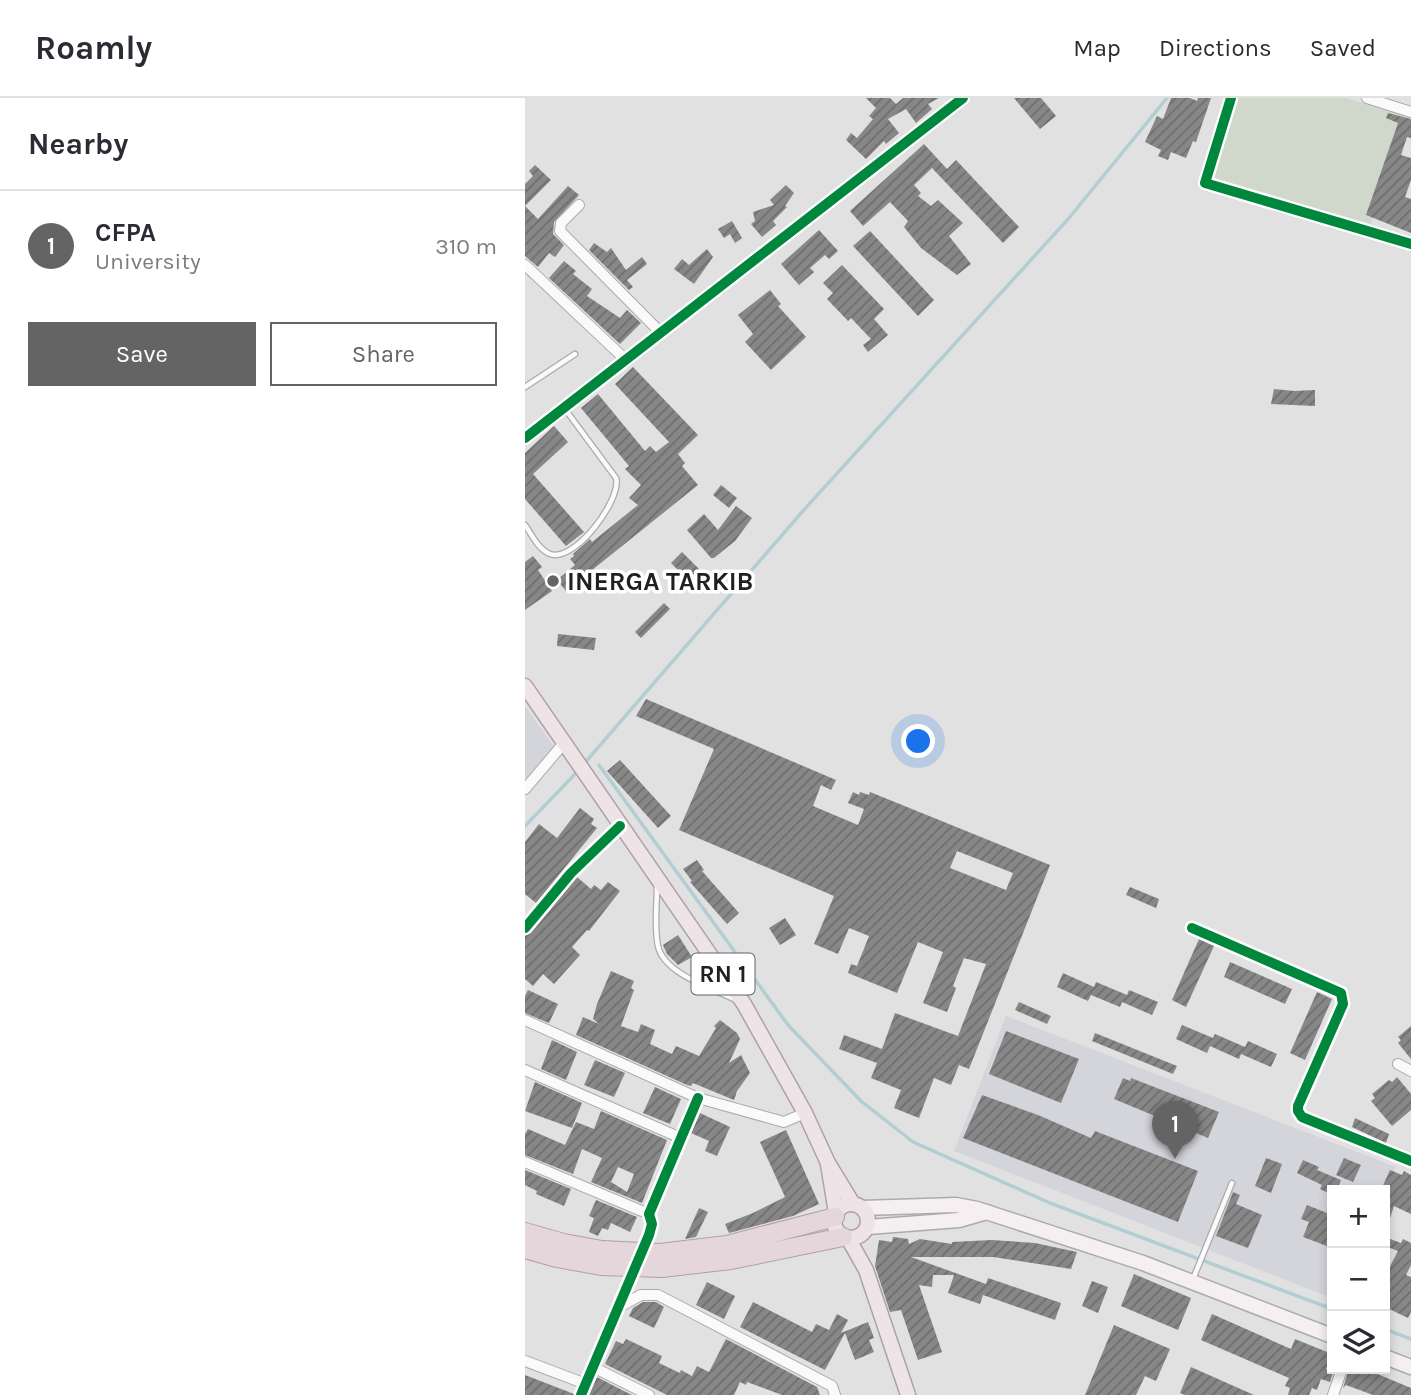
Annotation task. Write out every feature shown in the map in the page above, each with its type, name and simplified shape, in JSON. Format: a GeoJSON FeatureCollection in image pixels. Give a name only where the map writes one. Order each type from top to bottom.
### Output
{"type":"FeatureCollection","features":[{"type":"Feature","properties":{"kind":"highway"},"geometry":{"type":"LineString","coordinates":[[661,1260],[835,1215]]}},
{"type":"Feature","properties":{"kind":"highway"},"geometry":{"type":"LineString","coordinates":[[525,1232],[602,1258]]}},
{"type":"Feature","properties":{"kind":"highway"},"geometry":{"type":"LineString","coordinates":[[525,1249],[557,1258],[731,1260],[846,1238]]}},
{"type":"Feature","properties":{"kind":"main road","name":"RN 1"},"geometry":{"type":"LineString","coordinates":[[525,686],[744,1004],[805,1114],[828,1163],[857,1206]]}},
{"type":"Feature","properties":{"kind":"main road","name":"RN 1"},"geometry":{"type":"LineString","coordinates":[[828,1163],[835,1215]]}},
{"type":"Feature","properties":{"kind":"main road"},"geometry":{"type":"LineString","coordinates":[[908,1395],[866,1270],[846,1238],[835,1227],[835,1215],[843,1206],[956,1205],[987,1212],[1143,1263],[1327,1334]]}},
{"type":"Feature","properties":{"kind":"main road"},"geometry":{"type":"LineString","coordinates":[[857,1206],[868,1216],[866,1270]]}},
{"type":"Feature","properties":{"kind":"main road"},"geometry":{"type":"LineString","coordinates":[[846,1238],[858,1237],[867,1229],[959,1220],[987,1212]]}},
{"type":"Feature","properties":{"kind":"main road"},"geometry":{"type":"LineString","coordinates":[[1390,1359],[1411,1367]]}},
{"type":"Feature","properties":{"kind":"street"},"geometry":{"type":"LineString","coordinates":[[525,438],[963,98]]}},
{"type":"Feature","properties":{"kind":"street"},"geometry":{"type":"LineString","coordinates":[[1231,98],[1205,183],[1411,244]]}},
{"type":"Feature","properties":{"kind":"street"},"geometry":{"type":"LineString","coordinates":[[1367,98],[1411,111]]}},
{"type":"Feature","properties":{"kind":"street"},"geometry":{"type":"LineString","coordinates":[[579,205],[561,223],[560,231],[661,333]]}},
{"type":"Feature","properties":{"kind":"street"},"geometry":{"type":"LineString","coordinates":[[525,265],[626,360]]}},
{"type":"Feature","properties":{"kind":"street"},"geometry":{"type":"LineString","coordinates":[[525,789],[566,745]]}},
{"type":"Feature","properties":{"kind":"street"},"geometry":{"type":"LineString","coordinates":[[525,928],[571,873],[620,826]]}},
{"type":"Feature","properties":{"kind":"street"},"geometry":{"type":"LineString","coordinates":[[1192,928],[1341,993],[1343,1004],[1298,1111],[1302,1117],[1411,1161]]}},
{"type":"Feature","properties":{"kind":"street"},"geometry":{"type":"LineString","coordinates":[[525,1020],[698,1098],[784,1122],[805,1114]]}},
{"type":"Feature","properties":{"kind":"street"},"geometry":{"type":"LineString","coordinates":[[1398,1063],[1411,1071]]}},
{"type":"Feature","properties":{"kind":"street"},"geometry":{"type":"LineString","coordinates":[[525,1070],[681,1138]]}},
{"type":"Feature","properties":{"kind":"street"},"geometry":{"type":"LineString","coordinates":[[581,1395],[649,1235],[652,1224],[649,1214],[698,1098]]}},
{"type":"Feature","properties":{"kind":"street"},"geometry":{"type":"LineString","coordinates":[[525,1162],[649,1214]]}},
{"type":"Feature","properties":{"kind":"street"},"geometry":{"type":"LineString","coordinates":[[618,1307],[641,1295],[658,1295],[832,1386],[835,1395]]}},
{"type":"Feature","properties":{"kind":"street"},"geometry":{"type":"LineString","coordinates":[[525,1361],[586,1384]]}},
{"type":"Feature","properties":{"kind":"street"},"geometry":{"type":"LineString","coordinates":[[593,1367],[649,1395]]}},
{"type":"Feature","properties":{"kind":"street"},"geometry":{"type":"LineString","coordinates":[[1333,1395],[1340,1374]]}},
{"type":"Feature","properties":{"kind":"lane"},"geometry":{"type":"LineString","coordinates":[[525,387],[575,354]]}},
{"type":"Feature","properties":{"kind":"lane"},"geometry":{"type":"LineString","coordinates":[[525,525],[538,545],[549,553],[559,555],[573,548],[589,534],[614,498],[618,486],[616,478],[564,408]]}},
{"type":"Feature","properties":{"kind":"lane"},"geometry":{"type":"LineString","coordinates":[[657,877],[658,944],[663,958],[677,972],[744,1004]]}},
{"type":"Feature","properties":{"kind":"lane"},"geometry":{"type":"LineString","coordinates":[[1192,1282],[1233,1182]]}},
{"type":"Feature","properties":{"kind":"shaded area"},"geometry":{"type":"Polygon","coordinates":[[[1235,98],[1346,98],[1405,115],[1371,224],[1211,178],[1235,98]]]}},
{"type":"Feature","properties":{"kind":"shaded area"},"geometry":{"type":"Polygon","coordinates":[[[525,706],[559,754],[525,792],[525,706]]]}},
{"type":"Feature","properties":{"kind":"shaded area"},"geometry":{"type":"Polygon","coordinates":[[[1006,1016],[1396,1167],[1389,1185],[1327,1185],[1327,1296],[954,1151],[1006,1016]]]}},
{"type":"Feature","properties":{"kind":"building"},"geometry":{"type":"Polygon","coordinates":[[[866,98],[890,98],[896,104],[903,98],[939,98],[928,104],[932,109],[916,123],[906,109],[888,119],[899,133],[886,144],[884,141],[866,159],[846,140],[851,133],[857,138],[873,119],[869,116],[876,108],[866,98]]]}},
{"type":"Feature","properties":{"kind":"building"},"geometry":{"type":"Polygon","coordinates":[[[1014,98],[1041,98],[1056,116],[1040,129],[1014,98]]]}},
{"type":"Feature","properties":{"kind":"building"},"geometry":{"type":"Polygon","coordinates":[[[1171,98],[1190,98],[1197,101],[1198,98],[1211,98],[1196,142],[1193,141],[1186,158],[1171,152],[1168,160],[1158,156],[1161,150],[1145,142],[1157,116],[1163,119],[1171,98]]]}},
{"type":"Feature","properties":{"kind":"building"},"geometry":{"type":"Polygon","coordinates":[[[1388,113],[1411,119],[1411,138],[1407,137],[1401,155],[1411,158],[1411,180],[1405,197],[1411,199],[1411,233],[1366,215],[1398,123],[1386,118],[1388,113]]]}},
{"type":"Feature","properties":{"kind":"building"},"geometry":{"type":"Polygon","coordinates":[[[924,144],[947,169],[956,160],[1019,227],[1003,243],[932,168],[914,185],[921,193],[918,196],[931,206],[938,200],[963,223],[949,236],[971,264],[957,275],[921,248],[904,227],[908,221],[890,202],[863,226],[850,211],[924,144]]]}},
{"type":"Feature","properties":{"kind":"building"},"geometry":{"type":"Polygon","coordinates":[[[535,165],[551,180],[525,206],[525,184],[533,176],[529,171],[535,165]]]}},
{"type":"Feature","properties":{"kind":"building"},"geometry":{"type":"Polygon","coordinates":[[[786,185],[794,193],[785,206],[787,207],[773,221],[776,225],[762,237],[751,224],[755,221],[753,212],[774,205],[770,200],[786,185]]]}},
{"type":"Feature","properties":{"kind":"building"},"geometry":{"type":"Polygon","coordinates":[[[568,186],[579,195],[554,222],[553,234],[564,245],[555,257],[549,253],[538,267],[525,256],[525,206],[538,219],[568,186]]]}},
{"type":"Feature","properties":{"kind":"building"},"geometry":{"type":"Polygon","coordinates":[[[732,221],[742,238],[735,243],[730,234],[724,238],[718,229],[732,221]]]}},
{"type":"Feature","properties":{"kind":"building"},"geometry":{"type":"Polygon","coordinates":[[[819,230],[838,251],[829,259],[825,255],[810,268],[814,272],[799,285],[781,264],[819,230]]]}},
{"type":"Feature","properties":{"kind":"building"},"geometry":{"type":"Polygon","coordinates":[[[870,231],[934,300],[918,316],[853,246],[870,231]]]}},
{"type":"Feature","properties":{"kind":"building"},"geometry":{"type":"Polygon","coordinates":[[[594,243],[607,252],[611,248],[626,270],[642,257],[647,264],[627,280],[633,287],[629,290],[589,250],[594,243]]]}},
{"type":"Feature","properties":{"kind":"building"},"geometry":{"type":"Polygon","coordinates":[[[707,249],[713,257],[694,284],[674,269],[682,259],[689,265],[707,249]]]}},
{"type":"Feature","properties":{"kind":"building"},"geometry":{"type":"Polygon","coordinates":[[[564,261],[576,271],[573,274],[592,289],[587,296],[620,318],[627,310],[641,323],[620,344],[549,278],[564,261]]]}},
{"type":"Feature","properties":{"kind":"building"},"geometry":{"type":"Polygon","coordinates":[[[842,265],[884,309],[874,319],[888,335],[868,352],[863,345],[871,339],[851,318],[848,321],[827,299],[833,293],[823,283],[842,265]]]}},
{"type":"Feature","properties":{"kind":"building"},"geometry":{"type":"Polygon","coordinates":[[[770,290],[781,304],[778,306],[806,337],[771,370],[745,342],[753,334],[738,315],[770,290]]]}},
{"type":"Feature","properties":{"kind":"building"},"geometry":{"type":"Polygon","coordinates":[[[633,367],[698,435],[678,454],[685,463],[682,466],[698,485],[566,591],[557,580],[575,565],[570,559],[573,554],[638,505],[629,498],[641,485],[625,469],[629,466],[581,408],[598,394],[645,451],[650,446],[656,452],[669,442],[615,384],[633,367]]]}},
{"type":"Feature","properties":{"kind":"building"},"geometry":{"type":"Polygon","coordinates":[[[1274,389],[1315,390],[1315,406],[1271,404],[1274,389]]]}},
{"type":"Feature","properties":{"kind":"building"},"geometry":{"type":"Polygon","coordinates":[[[554,426],[568,442],[533,474],[584,532],[566,546],[525,499],[525,453],[554,426]]]}},
{"type":"Feature","properties":{"kind":"building"},"geometry":{"type":"Polygon","coordinates":[[[721,485],[737,498],[729,508],[713,495],[721,485]]]}},
{"type":"Feature","properties":{"kind":"building"},"geometry":{"type":"Polygon","coordinates":[[[736,506],[752,518],[735,541],[711,558],[687,530],[704,514],[718,530],[736,506]]]}},
{"type":"Feature","properties":{"kind":"building"},"geometry":{"type":"Polygon","coordinates":[[[682,552],[699,569],[688,580],[671,563],[682,552]]]}},
{"type":"Feature","properties":{"kind":"building"},"geometry":{"type":"Polygon","coordinates":[[[533,556],[542,567],[538,570],[552,591],[525,610],[525,562],[533,556]]]}},
{"type":"Feature","properties":{"kind":"building"},"geometry":{"type":"Polygon","coordinates":[[[664,603],[670,609],[641,638],[635,632],[664,603]]]}},
{"type":"Feature","properties":{"kind":"building"},"geometry":{"type":"Polygon","coordinates":[[[558,634],[596,638],[594,650],[557,646],[558,634]]]}},
{"type":"Feature","properties":{"kind":"building"},"geometry":{"type":"Polygon","coordinates":[[[646,699],[836,780],[831,790],[821,785],[813,806],[858,825],[864,809],[848,803],[853,792],[869,795],[870,792],[1050,865],[969,1069],[959,1065],[951,1085],[934,1078],[919,1118],[894,1108],[901,1090],[871,1078],[877,1063],[839,1049],[844,1035],[882,1049],[895,1013],[958,1036],[986,964],[964,958],[947,1012],[923,1003],[943,952],[918,942],[897,993],[848,973],[851,964],[857,966],[869,936],[849,928],[838,954],[814,944],[834,896],[679,830],[714,749],[636,716],[646,699]],[[957,851],[950,868],[1006,890],[1013,873],[957,851]]]}},
{"type":"Feature","properties":{"kind":"building"},"geometry":{"type":"Polygon","coordinates":[[[620,760],[671,816],[658,828],[607,771],[620,760]]]}},
{"type":"Feature","properties":{"kind":"building"},"geometry":{"type":"Polygon","coordinates":[[[580,808],[594,819],[591,824],[597,828],[536,903],[525,894],[525,842],[539,824],[557,838],[580,808]]]}},
{"type":"Feature","properties":{"kind":"building"},"geometry":{"type":"Polygon","coordinates":[[[697,860],[704,870],[702,871],[739,913],[727,924],[690,882],[692,881],[683,869],[697,860]]]}},
{"type":"Feature","properties":{"kind":"building"},"geometry":{"type":"Polygon","coordinates":[[[577,877],[591,889],[594,885],[601,890],[608,882],[620,891],[589,931],[572,947],[580,955],[554,984],[543,974],[533,986],[525,979],[525,935],[531,933],[577,877]]]}},
{"type":"Feature","properties":{"kind":"building"},"geometry":{"type":"Polygon","coordinates":[[[1130,887],[1159,899],[1156,908],[1126,895],[1130,887]]]}},
{"type":"Feature","properties":{"kind":"building"},"geometry":{"type":"Polygon","coordinates":[[[785,918],[796,935],[780,945],[769,928],[785,918]]]}},
{"type":"Feature","properties":{"kind":"building"},"geometry":{"type":"Polygon","coordinates":[[[678,935],[692,957],[678,965],[667,954],[663,945],[678,935]]]}},
{"type":"Feature","properties":{"kind":"building"},"geometry":{"type":"Polygon","coordinates":[[[1199,939],[1214,946],[1186,1007],[1172,1000],[1199,939]]]}},
{"type":"Feature","properties":{"kind":"building"},"geometry":{"type":"Polygon","coordinates":[[[1230,962],[1292,989],[1285,1004],[1224,977],[1230,962]]]}},
{"type":"Feature","properties":{"kind":"building"},"geometry":{"type":"Polygon","coordinates":[[[611,971],[634,981],[631,988],[634,990],[621,1026],[638,1032],[641,1024],[655,1030],[650,1044],[672,1054],[676,1046],[699,1056],[716,1028],[714,1026],[720,1020],[737,1033],[740,1039],[729,1063],[741,1055],[750,1073],[734,1100],[693,1083],[691,1086],[687,1085],[576,1035],[583,1017],[599,1024],[593,1019],[611,971]]]}},
{"type":"Feature","properties":{"kind":"building"},"geometry":{"type":"Polygon","coordinates":[[[1063,973],[1094,987],[1096,982],[1127,995],[1129,990],[1158,1002],[1152,1015],[1122,1002],[1120,1007],[1091,995],[1088,1001],[1057,987],[1063,973]]]}},
{"type":"Feature","properties":{"kind":"building"},"geometry":{"type":"Polygon","coordinates":[[[528,990],[558,1004],[549,1023],[525,1013],[525,996],[528,990]]]}},
{"type":"Feature","properties":{"kind":"building"},"geometry":{"type":"Polygon","coordinates":[[[1317,992],[1332,999],[1305,1060],[1290,1053],[1317,992]]]}},
{"type":"Feature","properties":{"kind":"building"},"geometry":{"type":"Polygon","coordinates":[[[1019,1002],[1051,1016],[1047,1024],[1015,1010],[1019,1002]]]}},
{"type":"Feature","properties":{"kind":"building"},"geometry":{"type":"Polygon","coordinates":[[[1182,1025],[1213,1038],[1215,1034],[1245,1047],[1248,1041],[1277,1054],[1271,1067],[1241,1054],[1239,1059],[1210,1046],[1207,1053],[1176,1039],[1182,1025]]]}},
{"type":"Feature","properties":{"kind":"building"},"geometry":{"type":"Polygon","coordinates":[[[1411,1026],[1411,1059],[1398,1043],[1401,1040],[1398,1037],[1411,1026]]]}},
{"type":"Feature","properties":{"kind":"building"},"geometry":{"type":"Polygon","coordinates":[[[1006,1031],[1079,1059],[1061,1103],[989,1074],[1006,1031]]]}},
{"type":"Feature","properties":{"kind":"building"},"geometry":{"type":"Polygon","coordinates":[[[1095,1033],[1177,1066],[1173,1074],[1092,1041],[1095,1033]]]}},
{"type":"Feature","properties":{"kind":"building"},"geometry":{"type":"Polygon","coordinates":[[[552,1040],[577,1052],[566,1080],[541,1069],[552,1040]]]}},
{"type":"Feature","properties":{"kind":"building"},"geometry":{"type":"Polygon","coordinates":[[[595,1060],[625,1073],[614,1097],[584,1085],[595,1060]]]}},
{"type":"Feature","properties":{"kind":"building"},"geometry":{"type":"Polygon","coordinates":[[[1397,1077],[1411,1094],[1411,1110],[1392,1126],[1371,1101],[1375,1098],[1372,1094],[1397,1077]]]}},
{"type":"Feature","properties":{"kind":"building"},"geometry":{"type":"Polygon","coordinates":[[[1123,1078],[1130,1081],[1131,1078],[1219,1112],[1208,1138],[1114,1099],[1123,1078]]]}},
{"type":"Feature","properties":{"kind":"building"},"geometry":{"type":"Polygon","coordinates":[[[535,1082],[582,1103],[572,1128],[525,1111],[535,1082]]]}},
{"type":"Feature","properties":{"kind":"building"},"geometry":{"type":"Polygon","coordinates":[[[655,1087],[681,1099],[670,1124],[643,1113],[655,1087]]]}},
{"type":"Feature","properties":{"kind":"building"},"geometry":{"type":"Polygon","coordinates":[[[982,1095],[1091,1138],[1095,1131],[1198,1171],[1178,1222],[963,1138],[982,1095]]]}},
{"type":"Feature","properties":{"kind":"building"},"geometry":{"type":"Polygon","coordinates":[[[601,1111],[667,1140],[642,1203],[591,1182],[602,1158],[582,1149],[573,1174],[525,1155],[525,1134],[528,1129],[565,1145],[576,1122],[594,1129],[601,1111]],[[618,1167],[611,1182],[627,1192],[634,1174],[618,1167]]]}},
{"type":"Feature","properties":{"kind":"building"},"geometry":{"type":"Polygon","coordinates":[[[700,1113],[730,1127],[717,1156],[705,1151],[709,1141],[691,1133],[700,1113]]]}},
{"type":"Feature","properties":{"kind":"building"},"geometry":{"type":"Polygon","coordinates":[[[1355,1118],[1389,1134],[1386,1143],[1352,1127],[1355,1118]]]}},
{"type":"Feature","properties":{"kind":"building"},"geometry":{"type":"Polygon","coordinates":[[[786,1130],[819,1204],[793,1216],[729,1233],[725,1224],[785,1197],[760,1142],[786,1130]]]}},
{"type":"Feature","properties":{"kind":"building"},"geometry":{"type":"Polygon","coordinates":[[[1266,1158],[1282,1164],[1271,1193],[1255,1186],[1266,1158]]]}},
{"type":"Feature","properties":{"kind":"building"},"geometry":{"type":"Polygon","coordinates":[[[1344,1158],[1361,1165],[1353,1182],[1336,1175],[1344,1158]]]}},
{"type":"Feature","properties":{"kind":"building"},"geometry":{"type":"Polygon","coordinates":[[[1303,1160],[1319,1167],[1317,1170],[1341,1180],[1339,1185],[1327,1185],[1327,1192],[1320,1189],[1322,1185],[1297,1173],[1303,1160]]]}},
{"type":"Feature","properties":{"kind":"building"},"geometry":{"type":"Polygon","coordinates":[[[525,1170],[571,1189],[564,1206],[536,1194],[537,1191],[525,1185],[525,1170]]]}},
{"type":"Feature","properties":{"kind":"building"},"geometry":{"type":"Polygon","coordinates":[[[1390,1170],[1402,1175],[1404,1171],[1411,1175],[1411,1214],[1394,1206],[1390,1218],[1390,1185],[1383,1185],[1390,1170]]]}},
{"type":"Feature","properties":{"kind":"building"},"geometry":{"type":"Polygon","coordinates":[[[1233,1192],[1240,1195],[1236,1204],[1262,1215],[1248,1248],[1216,1236],[1233,1192]]]}},
{"type":"Feature","properties":{"kind":"building"},"geometry":{"type":"Polygon","coordinates":[[[596,1200],[637,1217],[630,1232],[611,1223],[608,1230],[602,1228],[598,1236],[589,1232],[594,1218],[589,1216],[596,1200]]]}},
{"type":"Feature","properties":{"kind":"building"},"geometry":{"type":"Polygon","coordinates":[[[1307,1205],[1327,1213],[1327,1246],[1303,1237],[1309,1222],[1301,1219],[1307,1205]]]}},
{"type":"Feature","properties":{"kind":"building"},"geometry":{"type":"Polygon","coordinates":[[[699,1208],[708,1212],[696,1237],[685,1239],[699,1208]]]}},
{"type":"Feature","properties":{"kind":"building"},"geometry":{"type":"Polygon","coordinates":[[[893,1237],[908,1239],[909,1244],[920,1239],[952,1244],[992,1240],[1035,1243],[1077,1252],[1071,1269],[993,1257],[911,1257],[986,1284],[988,1278],[1061,1303],[1055,1320],[983,1295],[980,1304],[948,1293],[954,1275],[933,1275],[932,1287],[919,1285],[942,1352],[918,1360],[901,1310],[890,1312],[875,1266],[879,1240],[892,1242],[893,1237]]]}},
{"type":"Feature","properties":{"kind":"building"},"geometry":{"type":"Polygon","coordinates":[[[1390,1239],[1401,1243],[1403,1239],[1411,1243],[1411,1265],[1406,1275],[1411,1277],[1411,1312],[1408,1318],[1390,1309],[1390,1266],[1398,1251],[1390,1248],[1390,1239]]]}},
{"type":"Feature","properties":{"kind":"building"},"geometry":{"type":"Polygon","coordinates":[[[1134,1274],[1191,1298],[1178,1330],[1121,1306],[1134,1274]]]}},
{"type":"Feature","properties":{"kind":"building"},"geometry":{"type":"Polygon","coordinates":[[[1092,1281],[1108,1287],[1098,1313],[1082,1306],[1092,1281]]]}},
{"type":"Feature","properties":{"kind":"building"},"geometry":{"type":"Polygon","coordinates":[[[707,1282],[735,1296],[724,1319],[696,1305],[707,1282]]]}},
{"type":"Feature","properties":{"kind":"building"},"geometry":{"type":"Polygon","coordinates":[[[643,1302],[656,1302],[664,1307],[654,1328],[629,1316],[633,1308],[643,1302]]]}},
{"type":"Feature","properties":{"kind":"building"},"geometry":{"type":"Polygon","coordinates":[[[753,1302],[812,1332],[816,1324],[829,1330],[837,1314],[848,1320],[841,1333],[868,1322],[874,1338],[869,1340],[874,1352],[855,1360],[845,1333],[825,1370],[740,1327],[753,1302]]]}},
{"type":"Feature","properties":{"kind":"building"},"geometry":{"type":"Polygon","coordinates":[[[1212,1314],[1291,1349],[1295,1339],[1327,1352],[1327,1374],[1332,1374],[1330,1382],[1321,1379],[1317,1390],[1312,1388],[1309,1395],[1288,1395],[1290,1388],[1285,1386],[1289,1378],[1201,1340],[1212,1314]]]}},
{"type":"Feature","properties":{"kind":"building"},"geometry":{"type":"Polygon","coordinates":[[[1114,1325],[1170,1349],[1156,1381],[1145,1376],[1136,1395],[1085,1395],[1114,1325]]]}},
{"type":"Feature","properties":{"kind":"building"},"geometry":{"type":"Polygon","coordinates":[[[626,1339],[662,1356],[659,1363],[692,1376],[697,1366],[709,1372],[726,1339],[817,1387],[820,1395],[782,1395],[740,1382],[734,1395],[667,1395],[605,1364],[616,1341],[623,1344],[626,1339]]]}},
{"type":"Feature","properties":{"kind":"building"},"geometry":{"type":"Polygon","coordinates":[[[1191,1367],[1254,1395],[1180,1393],[1191,1367]]]}},
{"type":"Feature","properties":{"kind":"building"},"geometry":{"type":"Polygon","coordinates":[[[1347,1374],[1377,1374],[1411,1388],[1411,1395],[1373,1395],[1346,1385],[1343,1388],[1347,1374]]]}},
{"type":"Feature","properties":{"kind":"building"},"geometry":{"type":"Polygon","coordinates":[[[525,1375],[574,1394],[574,1395],[525,1395],[525,1375]]]}},
{"type":"Feature","properties":{"kind":"building"},"geometry":{"type":"Polygon","coordinates":[[[597,1377],[616,1387],[632,1395],[589,1395],[597,1377]]]}},
{"type":"Feature","properties":{"kind":"waterway"},"geometry":{"type":"LineString","coordinates":[[583,765],[802,512],[1069,218],[1167,98]]}},
{"type":"Feature","properties":{"kind":"waterway"},"geometry":{"type":"LineString","coordinates":[[599,765],[788,1025],[861,1101],[913,1142],[1050,1203],[1327,1307]]}},
{"type":"Feature","properties":{"kind":"waterway"},"geometry":{"type":"LineString","coordinates":[[525,826],[578,771]]}},
{"type":"Feature","properties":{"kind":"waterway"},"geometry":{"type":"LineString","coordinates":[[1390,1331],[1411,1339]]}},
{"type":"Feature","properties":{"kind":"cycle path"},"geometry":{"type":"LineString","coordinates":[[525,438],[963,98]]}},
{"type":"Feature","properties":{"kind":"cycle path"},"geometry":{"type":"LineString","coordinates":[[1231,98],[1205,183],[1411,244]]}},
{"type":"Feature","properties":{"kind":"cycle path"},"geometry":{"type":"LineString","coordinates":[[525,928],[571,873],[620,826]]}},
{"type":"Feature","properties":{"kind":"cycle path"},"geometry":{"type":"LineString","coordinates":[[1192,928],[1341,993],[1343,1004],[1298,1111],[1302,1117],[1411,1161]]}},
{"type":"Feature","properties":{"kind":"cycle path"},"geometry":{"type":"LineString","coordinates":[[581,1395],[649,1235],[652,1224],[649,1214],[698,1098]]}},
{"type":"Feature","properties":{"kind":"place","name":"INERGA TARKIB"},"geometry":{"type":"Point","coordinates":[553,581]}},
{"type":"Feature","properties":{"kind":"place","name":"CFPA"},"geometry":{"type":"Point","coordinates":[1175,1159]}}]}
